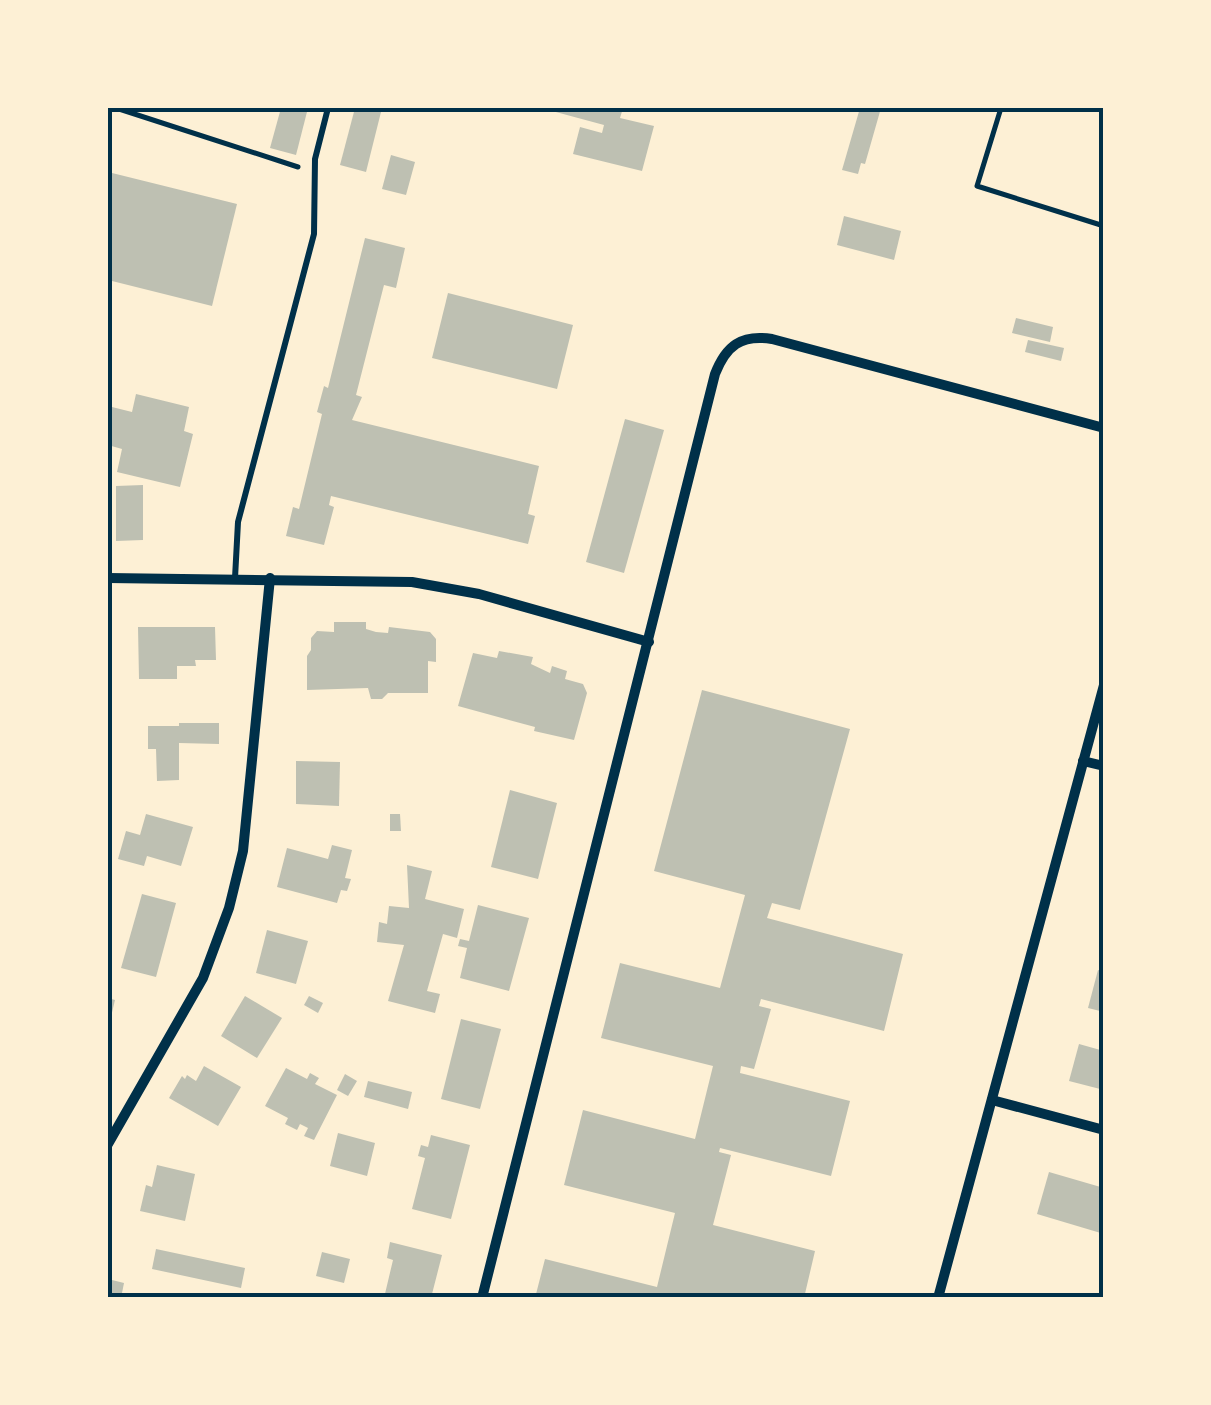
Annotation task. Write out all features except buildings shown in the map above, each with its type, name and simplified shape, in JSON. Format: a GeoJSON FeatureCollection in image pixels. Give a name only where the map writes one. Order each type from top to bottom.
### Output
{"type":"FeatureCollection","features":[{"type":"Feature","properties":{"kind":"street"},"geometry":{"type":"LineString","coordinates":[[482,1298],[715,374],[728,349],[748,337],[772,339],[1104,428]]}},
{"type":"Feature","properties":{"kind":"street"},"geometry":{"type":"LineString","coordinates":[[108,578],[412,582],[478,594],[648,642]]}},
{"type":"Feature","properties":{"kind":"street"},"geometry":{"type":"LineString","coordinates":[[108,1144],[202,978],[229,908],[243,852],[270,578]]}},
{"type":"Feature","properties":{"kind":"street"},"geometry":{"type":"LineString","coordinates":[[938,1298],[1104,685]]}},
{"type":"Feature","properties":{"kind":"street"},"geometry":{"type":"LineString","coordinates":[[1083,761],[1104,766]]}},
{"type":"Feature","properties":{"kind":"street"},"geometry":{"type":"LineString","coordinates":[[992,1100],[1104,1130]]}},
{"type":"Feature","properties":{"kind":"lane"},"geometry":{"type":"LineString","coordinates":[[235,578],[238,522],[314,234],[315,159],[328,108]]}},
{"type":"Feature","properties":{"kind":"path"},"geometry":{"type":"LineString","coordinates":[[116,108],[315,172]]}},
{"type":"Feature","properties":{"kind":"path"},"geometry":{"type":"LineString","coordinates":[[1001,108],[977,186],[1104,226]]}}]}
